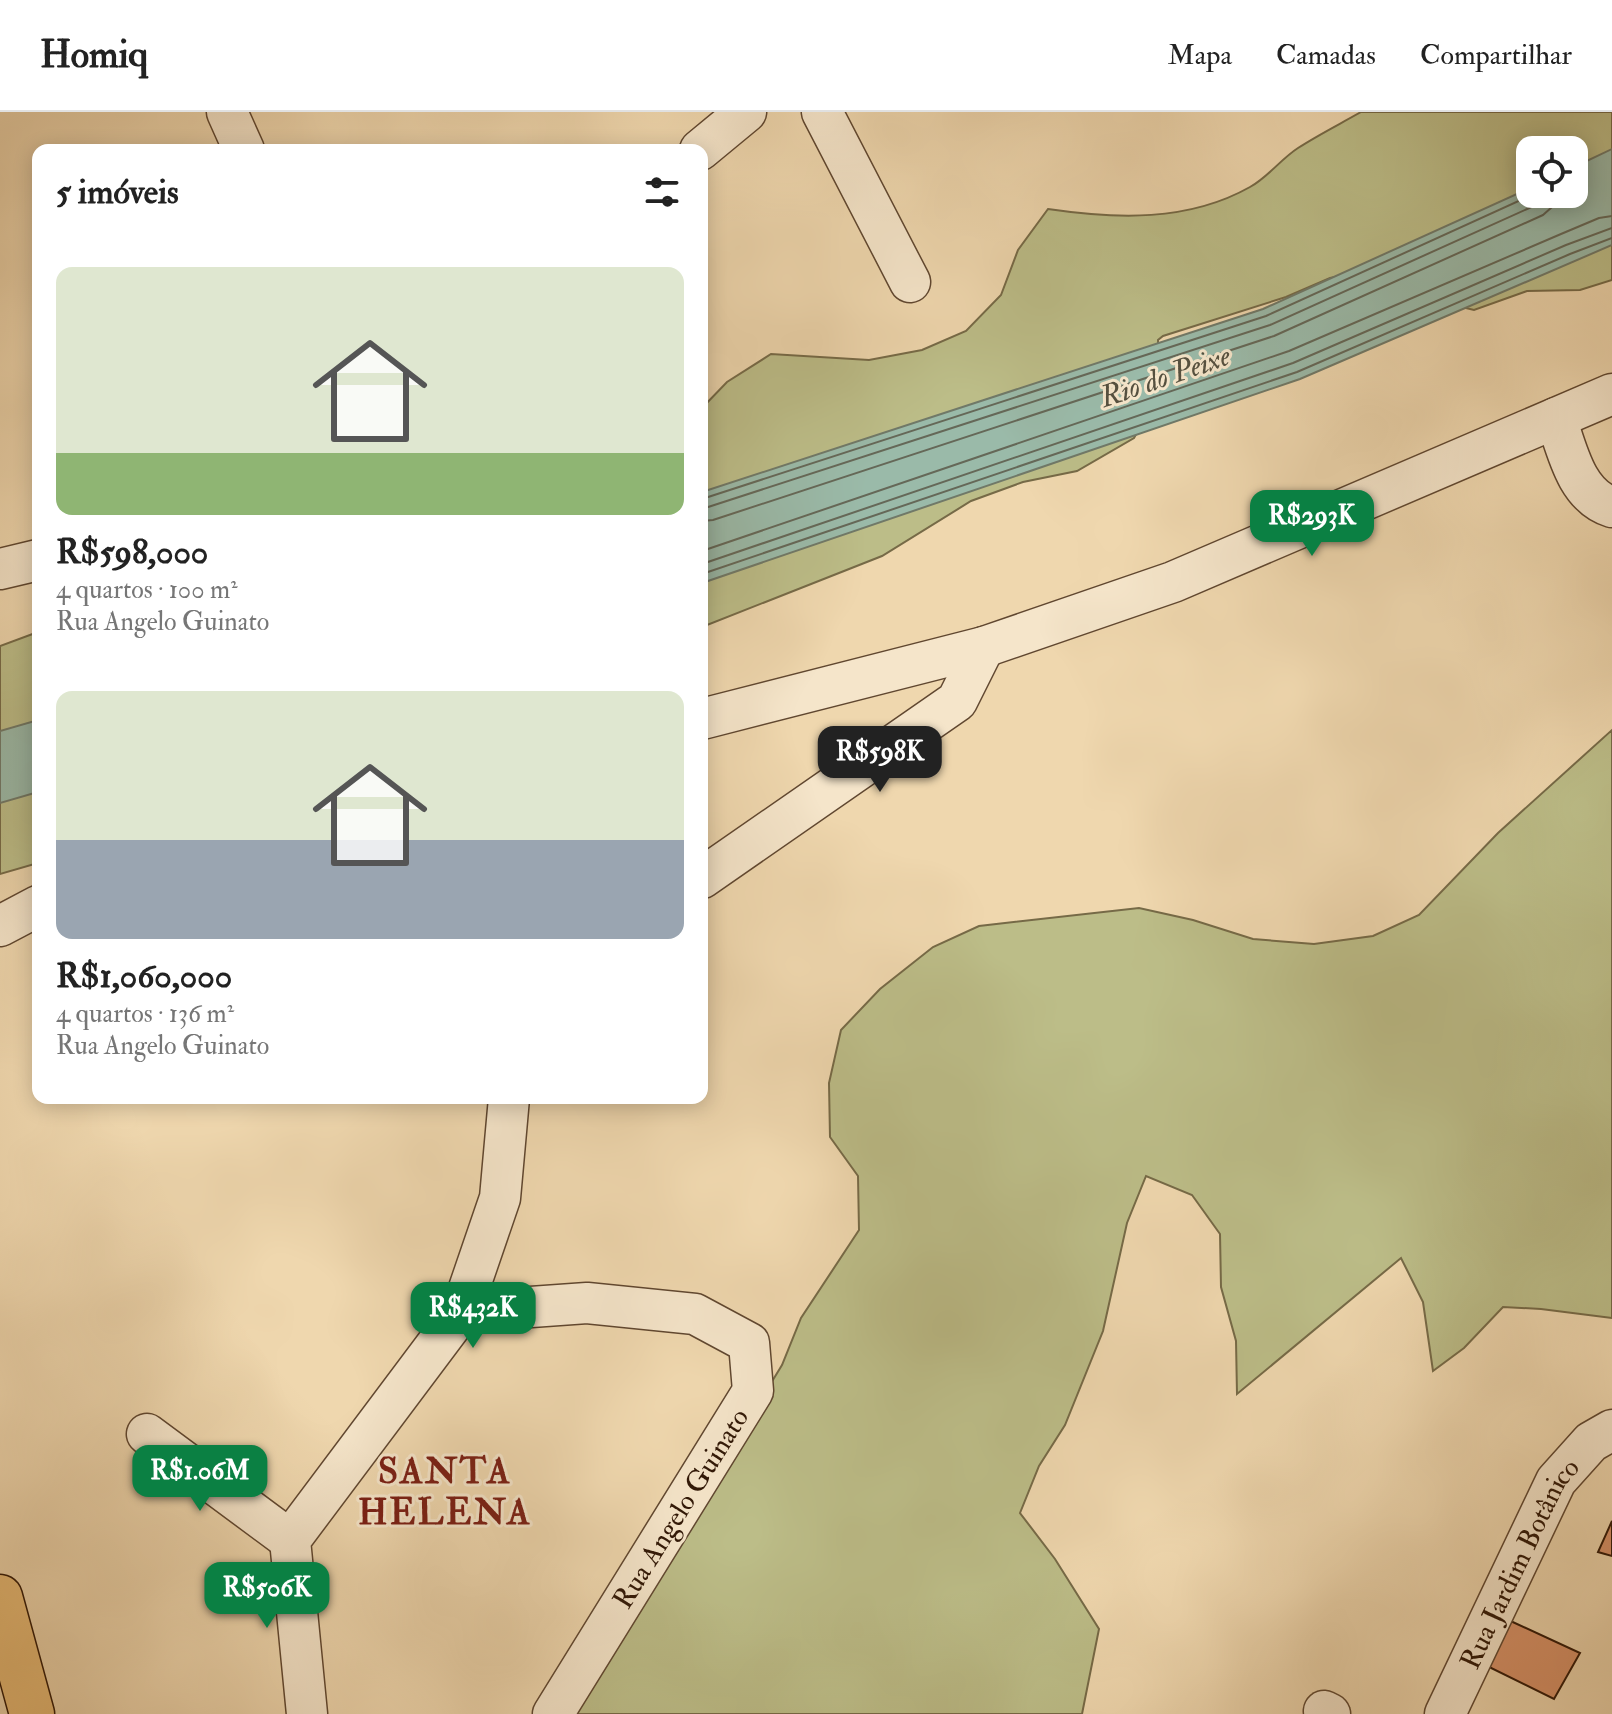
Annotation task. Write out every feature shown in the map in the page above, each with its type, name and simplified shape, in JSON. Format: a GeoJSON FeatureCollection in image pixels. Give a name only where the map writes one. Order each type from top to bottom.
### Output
{"type":"FeatureCollection","features":[{"type":"Feature","properties":{"kind":"main road"},"geometry":{"type":"LineString","coordinates":[[0,1597],[32,1714]]}},
{"type":"Feature","properties":{"kind":"street"},"geometry":{"type":"LineString","coordinates":[[227,112],[241,144]]}},
{"type":"Feature","properties":{"kind":"street"},"geometry":{"type":"LineString","coordinates":[[707,144],[746,112]]}},
{"type":"Feature","properties":{"kind":"street"},"geometry":{"type":"LineString","coordinates":[[822,112],[910,282]]}},
{"type":"Feature","properties":{"kind":"street"},"geometry":{"type":"LineString","coordinates":[[708,717],[984,647],[1173,582],[1612,394]]}},
{"type":"Feature","properties":{"kind":"street"},"geometry":{"type":"LineString","coordinates":[[1556,418],[1577,477],[1593,497],[1612,507]]}},
{"type":"Feature","properties":{"kind":"street"},"geometry":{"type":"LineString","coordinates":[[0,569],[32,561]]}},
{"type":"Feature","properties":{"kind":"street"},"geometry":{"type":"LineString","coordinates":[[708,874],[957,701],[984,647]]}},
{"type":"Feature","properties":{"kind":"street"},"geometry":{"type":"LineString","coordinates":[[0,926],[32,909]]}},
{"type":"Feature","properties":{"kind":"street"},"geometry":{"type":"LineString","coordinates":[[307,1714],[290,1540],[461,1312],[500,1198],[508,1104]]}},
{"type":"Feature","properties":{"kind":"street","name":"Rua Angelo Guinato"},"geometry":{"type":"LineString","coordinates":[[461,1312],[587,1303],[695,1314],[749,1343],[753,1391],[553,1714]]}},
{"type":"Feature","properties":{"kind":"street","name":"Rua Jardim Botânico"},"geometry":{"type":"LineString","coordinates":[[1445,1714],[1556,1481],[1591,1442],[1612,1430]]}},
{"type":"Feature","properties":{"kind":"street"},"geometry":{"type":"LineString","coordinates":[[147,1434],[290,1540]]}},
{"type":"Feature","properties":{"kind":"green space"},"geometry":{"type":"Polygon","coordinates":[[[1361,112],[1612,112],[1612,280],[1580,290],[1527,291],[1474,310],[1424,298],[1383,268],[1330,278],[1286,297],[1163,336],[1158,340],[1159,393],[1134,438],[1077,471],[1023,482],[971,501],[882,556],[708,625],[708,402],[727,382],[771,354],[869,360],[922,350],[966,331],[1001,295],[1018,250],[1048,209],[1125,216],[1202,207],[1250,187],[1286,157],[1361,112]]]}},
{"type":"Feature","properties":{"kind":"green space"},"geometry":{"type":"Polygon","coordinates":[[[32,634],[32,865],[0,874],[0,646],[32,634]]]}},
{"type":"Feature","properties":{"kind":"green space"},"geometry":{"type":"Polygon","coordinates":[[[1612,730],[1612,1318],[1503,1307],[1464,1348],[1433,1371],[1423,1302],[1401,1258],[1237,1394],[1236,1341],[1221,1287],[1220,1234],[1192,1195],[1146,1176],[1127,1223],[1103,1331],[1065,1425],[1039,1466],[1020,1513],[1055,1559],[1099,1629],[1082,1714],[556,1714],[757,1406],[782,1365],[801,1318],[859,1230],[858,1176],[830,1137],[829,1083],[841,1030],[880,989],[933,947],[979,926],[1139,908],[1193,920],[1253,939],[1314,944],[1373,936],[1419,915],[1498,833],[1612,730]]]}},
{"type":"Feature","properties":{"kind":"water","name":"Rio do Peixe"},"geometry":{"type":"Polygon","coordinates":[[[1612,149],[1612,245],[1300,379],[708,581],[708,490],[1263,309],[1516,194],[1516,208],[1588,208],[1588,160],[1612,149]]]}},
{"type":"Feature","properties":{"kind":"water"},"geometry":{"type":"Polygon","coordinates":[[[32,722],[32,794],[0,803],[0,731],[32,722]]]}},
{"type":"Feature","properties":{"kind":"building"},"geometry":{"type":"Polygon","coordinates":[[[1612,1521],[1612,1556],[1598,1552],[1612,1521]]]}},
{"type":"Feature","properties":{"kind":"building"},"geometry":{"type":"Polygon","coordinates":[[[1504,1618],[1580,1653],[1554,1699],[1485,1665],[1504,1618]]]}},
{"type":"Feature","properties":{"kind":"district","name":"SANTA HELENA"},"geometry":{"type":"Point","coordinates":[445,1490]}}]}
